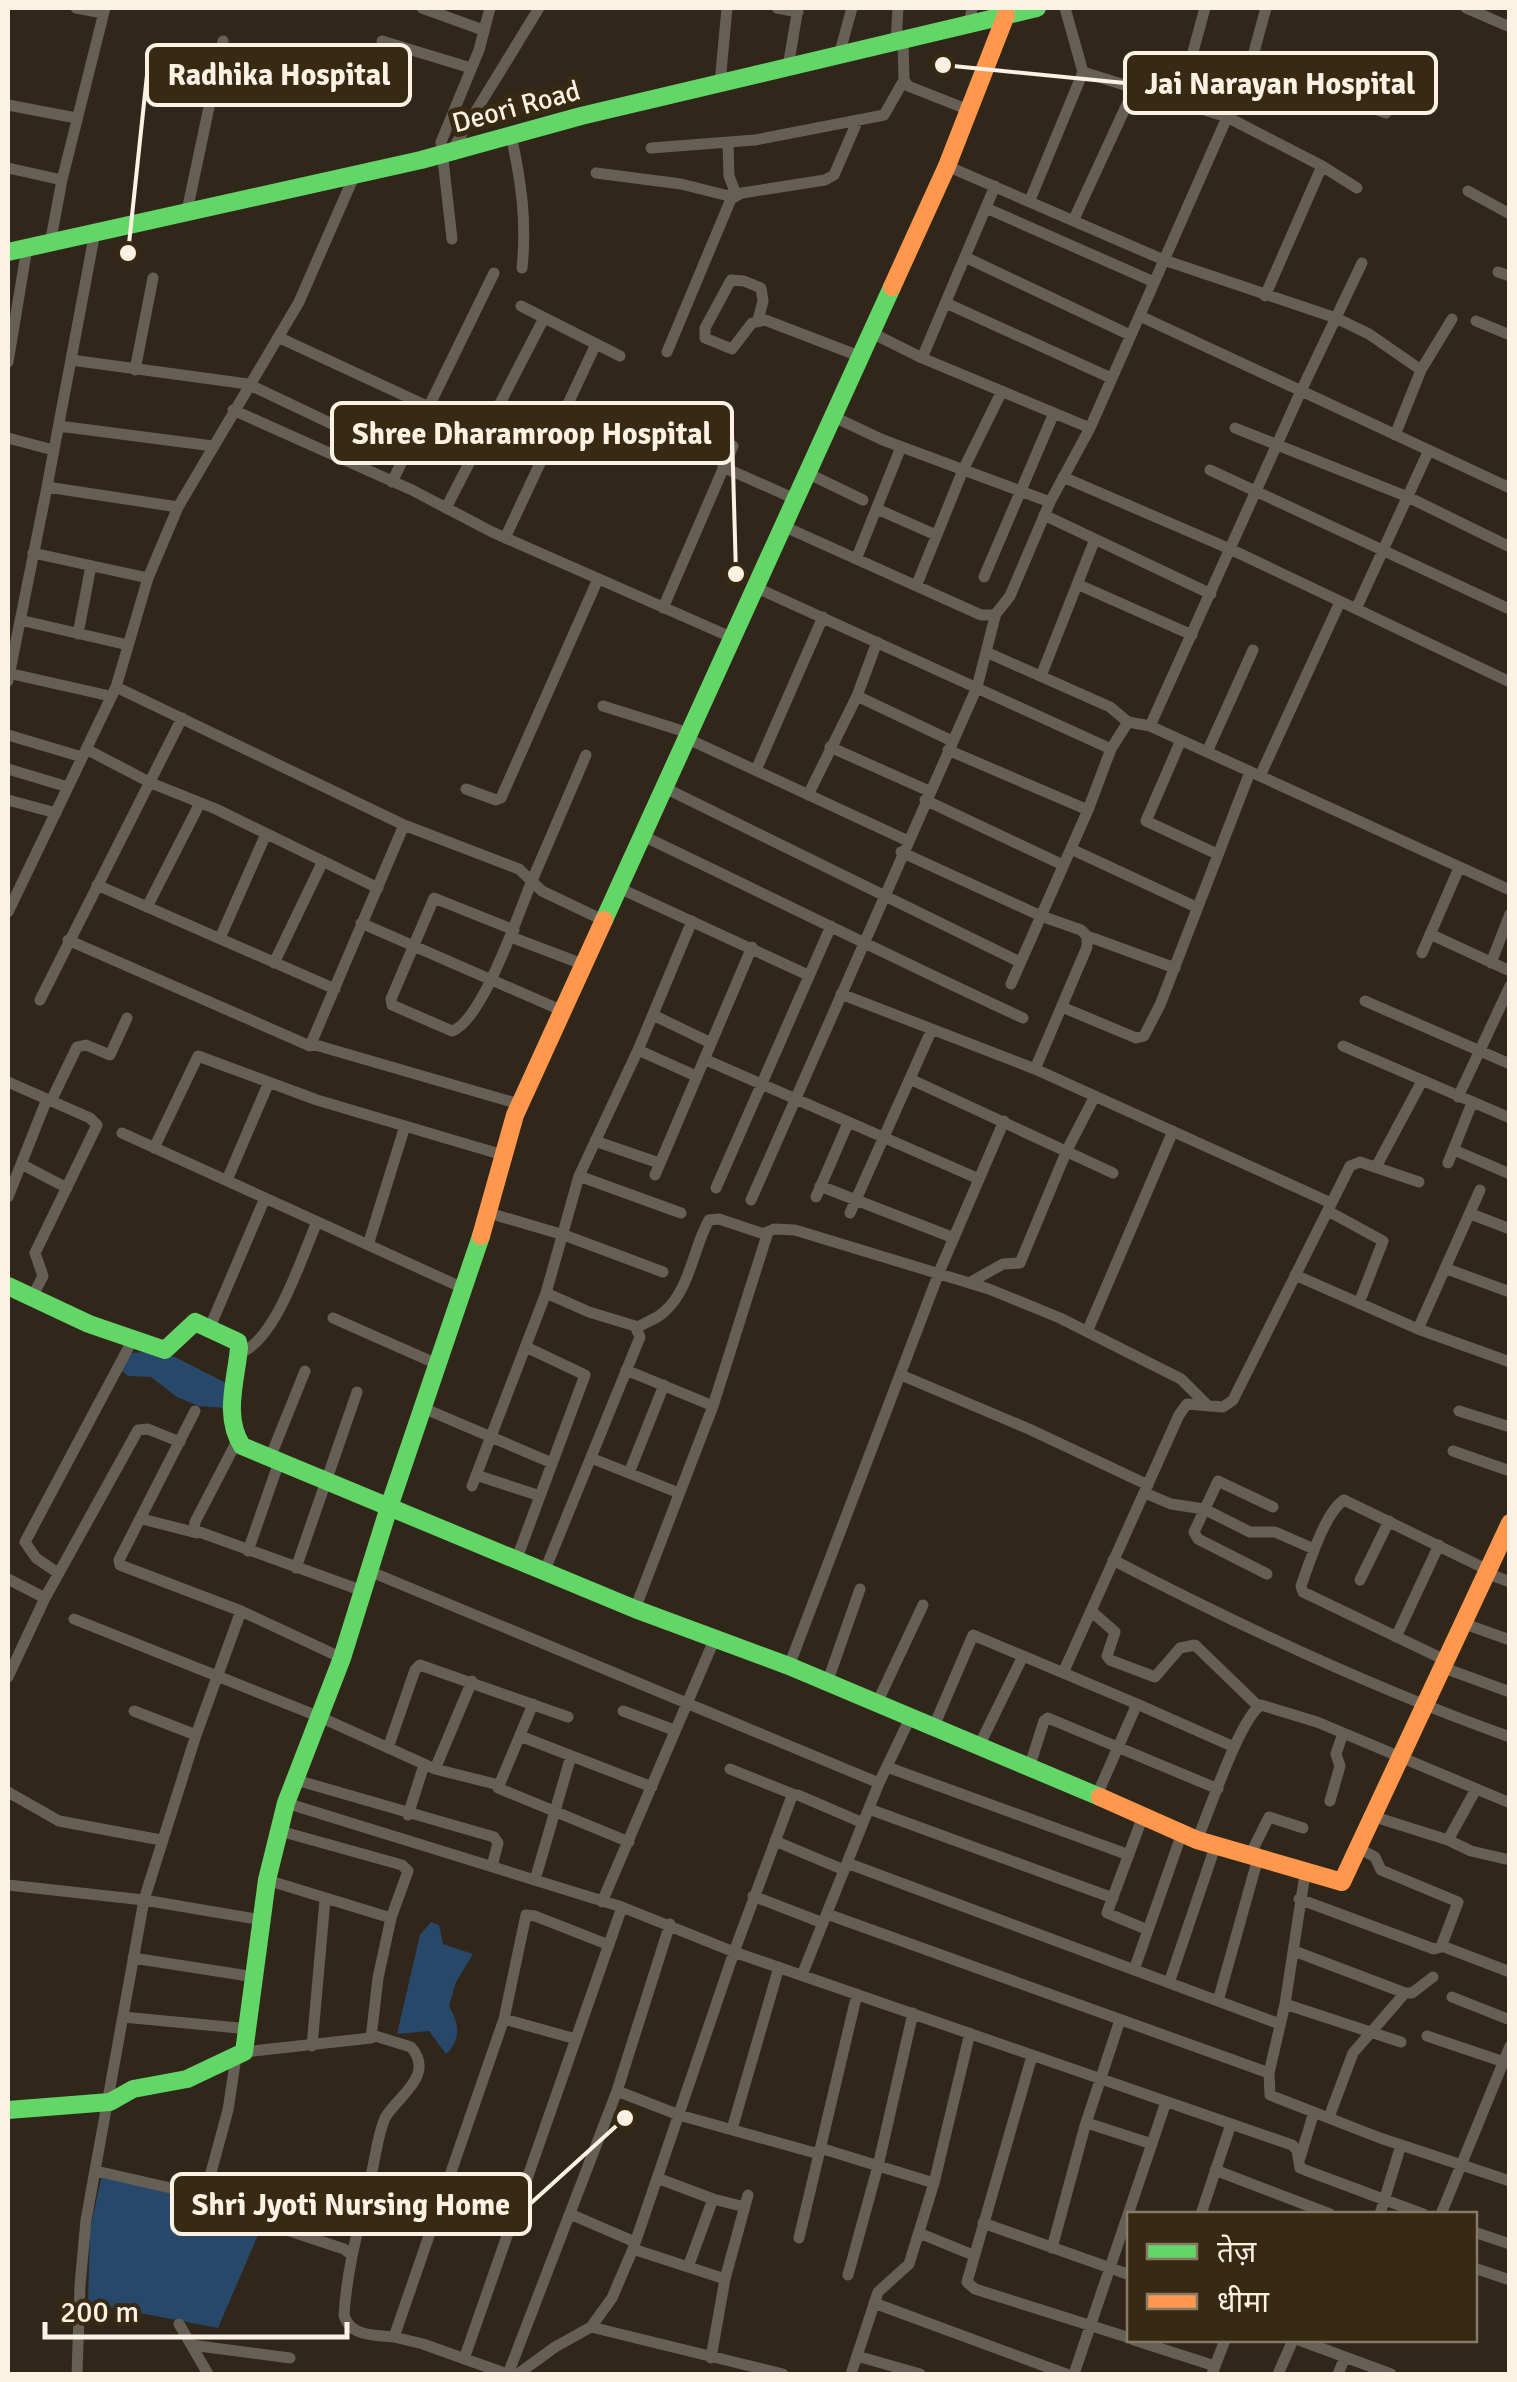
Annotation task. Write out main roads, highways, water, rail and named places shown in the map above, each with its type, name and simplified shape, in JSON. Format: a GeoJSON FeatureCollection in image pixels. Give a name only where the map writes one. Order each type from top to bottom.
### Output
{"type":"FeatureCollection","features":[{"type":"Feature","properties":{"kind":"water"},"geometry":{"type":"Polygon","coordinates":[[[131,1353],[175,1357],[226,1383],[226,1408],[199,1406],[177,1397],[151,1377],[128,1376],[122,1371],[131,1353]]]}},
{"type":"Feature","properties":{"kind":"water"},"geometry":{"type":"Polygon","coordinates":[[[431,1922],[439,1925],[443,1944],[473,1954],[456,1982],[449,2006],[457,2031],[455,2043],[446,2054],[429,2031],[397,2034],[420,1935],[431,1922]]]}},
{"type":"Feature","properties":{"kind":"water"},"geometry":{"type":"Polygon","coordinates":[[[102,2174],[184,2194],[189,2204],[261,2228],[218,2328],[88,2303],[90,2230],[102,2174]]]}},
{"type":"Feature","properties":{"kind":"place","name":"Jai Narayan Hospital"},"geometry":{"type":"Point","coordinates":[943,65]}},
{"type":"Feature","properties":{"kind":"place","name":"Radhika Hospital"},"geometry":{"type":"Point","coordinates":[128,253]}},
{"type":"Feature","properties":{"kind":"place","name":"Shree Dharamroop Hospital"},"geometry":{"type":"Point","coordinates":[736,574]}},
{"type":"Feature","properties":{"kind":"place","name":"Shri Jyoti Nursing Home"},"geometry":{"type":"Point","coordinates":[625,2118]}}]}
